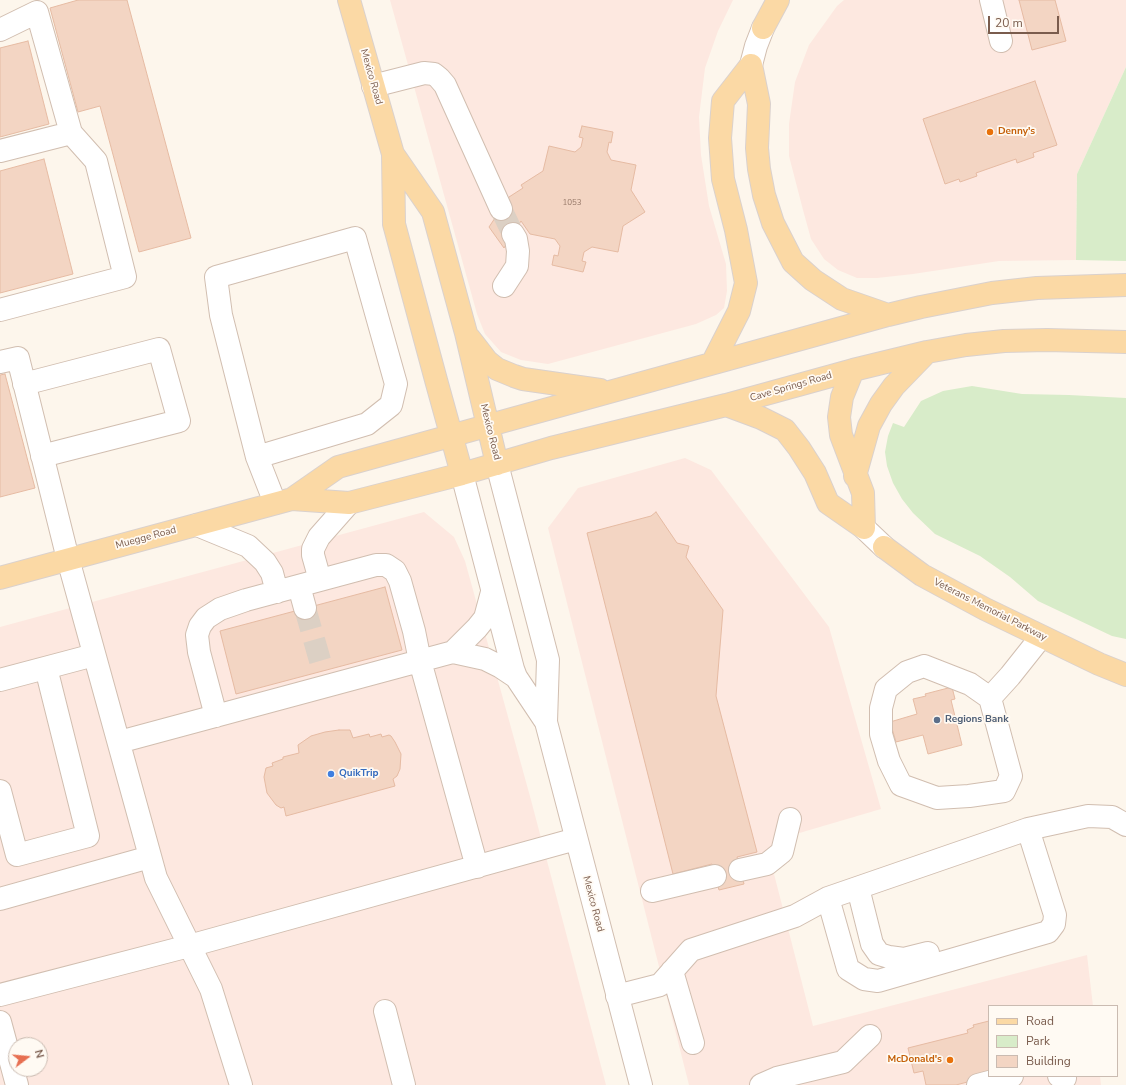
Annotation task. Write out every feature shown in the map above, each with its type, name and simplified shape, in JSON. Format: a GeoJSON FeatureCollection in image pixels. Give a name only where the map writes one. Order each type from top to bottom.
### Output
{"type":"FeatureCollection","features":[{"type":"Feature","properties":{"kind":"main road","name":"Mexico Road"},"geometry":{"type":"LineString","coordinates":[[349,0],[393,154],[394,224],[462,474]]}},
{"type":"Feature","properties":{"kind":"main road"},"geometry":{"type":"LineString","coordinates":[[763,28],[778,0]]}},
{"type":"Feature","properties":{"kind":"main road"},"geometry":{"type":"LineString","coordinates":[[751,65],[759,104],[757,148],[764,196],[773,224],[793,262],[813,280],[842,299],[888,314]]}},
{"type":"Feature","properties":{"kind":"main road"},"geometry":{"type":"LineString","coordinates":[[713,362],[739,311],[746,284],[736,230],[724,179],[720,138],[723,101],[751,65]]}},
{"type":"Feature","properties":{"kind":"main road","name":"Mexico Road"},"geometry":{"type":"LineString","coordinates":[[393,154],[433,212],[466,332],[497,464]]}},
{"type":"Feature","properties":{"kind":"main road"},"geometry":{"type":"LineString","coordinates":[[488,425],[888,314],[992,293],[1037,288],[1126,285]]}},
{"type":"Feature","properties":{"kind":"main road"},"geometry":{"type":"LineString","coordinates":[[466,332],[487,361],[497,369],[523,379],[609,391]]}},
{"type":"Feature","properties":{"kind":"main road","name":"Cave Springs Road"},"geometry":{"type":"LineString","coordinates":[[462,474],[551,448],[726,405],[853,370],[926,352],[966,345],[1004,342],[1054,340],[1126,342]]}},
{"type":"Feature","properties":{"kind":"main road"},"geometry":{"type":"LineString","coordinates":[[855,476],[869,426],[881,404],[894,386],[926,352]]}},
{"type":"Feature","properties":{"kind":"main road"},"geometry":{"type":"LineString","coordinates":[[853,370],[842,397],[839,418],[841,435],[855,476],[863,494],[864,528]]}},
{"type":"Feature","properties":{"kind":"main road","name":"Veterans Memorial Parkway"},"geometry":{"type":"LineString","coordinates":[[726,405],[761,418],[785,430],[815,473],[828,503],[864,528]]}},
{"type":"Feature","properties":{"kind":"main road","name":"Muegge Road"},"geometry":{"type":"LineString","coordinates":[[0,578],[283,501],[338,467],[488,425]]}},
{"type":"Feature","properties":{"kind":"main road","name":"Muegge Road"},"geometry":{"type":"LineString","coordinates":[[283,501],[349,503],[462,474]]}},
{"type":"Feature","properties":{"kind":"main road","name":"Veterans Memorial Parkway"},"geometry":{"type":"LineString","coordinates":[[884,547],[922,575],[985,609],[1041,637],[1126,676]]}},
{"type":"Feature","properties":{"kind":"main road"},"geometry":{"type":"LineString","coordinates":[[1098,664],[1126,660]]}},
{"type":"Feature","properties":{"kind":"street"},"geometry":{"type":"LineString","coordinates":[[991,0],[1001,41]]}},
{"type":"Feature","properties":{"kind":"street"},"geometry":{"type":"LineString","coordinates":[[0,30],[37,12],[72,133],[96,161],[125,277],[0,310]]}},
{"type":"Feature","properties":{"kind":"street"},"geometry":{"type":"LineString","coordinates":[[751,65],[763,28]]}},
{"type":"Feature","properties":{"kind":"street"},"geometry":{"type":"LineString","coordinates":[[373,86],[424,73],[434,74],[439,78],[445,85],[501,209]]}},
{"type":"Feature","properties":{"kind":"street"},"geometry":{"type":"LineString","coordinates":[[0,151],[72,133]]}},
{"type":"Feature","properties":{"kind":"street"},"geometry":{"type":"LineString","coordinates":[[504,286],[517,266],[518,251],[516,239],[513,234]]}},
{"type":"Feature","properties":{"kind":"street"},"geometry":{"type":"LineString","coordinates":[[257,457],[367,424],[391,405],[396,384],[355,238],[216,277],[221,315],[257,457],[283,501]]}},
{"type":"Feature","properties":{"kind":"street"},"geometry":{"type":"LineString","coordinates":[[24,384],[159,349],[179,421],[42,456]]}},
{"type":"Feature","properties":{"kind":"street"},"geometry":{"type":"LineString","coordinates":[[0,362],[18,358],[68,559],[156,878],[211,989],[241,1085]]}},
{"type":"Feature","properties":{"kind":"street","name":"Mexico Road"},"geometry":{"type":"LineString","coordinates":[[497,464],[548,660],[546,722],[641,1085]]}},
{"type":"Feature","properties":{"kind":"street","name":"Mexico Road"},"geometry":{"type":"LineString","coordinates":[[462,474],[492,592],[516,676],[546,722]]}},
{"type":"Feature","properties":{"kind":"street"},"geometry":{"type":"LineString","coordinates":[[320,580],[313,555],[313,549],[319,537],[349,503]]}},
{"type":"Feature","properties":{"kind":"street"},"geometry":{"type":"LineString","coordinates":[[197,525],[248,546],[265,562],[272,573],[277,592]]}},
{"type":"Feature","properties":{"kind":"street","name":"Veterans Memorial Parkway"},"geometry":{"type":"LineString","coordinates":[[864,528],[884,547]]}},
{"type":"Feature","properties":{"kind":"street"},"geometry":{"type":"LineString","coordinates":[[216,716],[199,652],[197,635],[200,626],[206,618],[220,609],[246,600],[376,565],[386,565],[395,571],[400,580],[414,631],[420,661],[477,867]]}},
{"type":"Feature","properties":{"kind":"street"},"geometry":{"type":"LineString","coordinates":[[299,586],[305,608]]}},
{"type":"Feature","properties":{"kind":"street"},"geometry":{"type":"LineString","coordinates":[[453,652],[485,618],[492,592]]}},
{"type":"Feature","properties":{"kind":"street"},"geometry":{"type":"LineString","coordinates":[[990,698],[1010,676],[1041,637]]}},
{"type":"Feature","properties":{"kind":"street"},"geometry":{"type":"LineString","coordinates":[[118,742],[216,716],[325,679],[420,661],[453,652],[485,659],[516,676]]}},
{"type":"Feature","properties":{"kind":"street"},"geometry":{"type":"LineString","coordinates":[[0,680],[94,655]]}},
{"type":"Feature","properties":{"kind":"street"},"geometry":{"type":"LineString","coordinates":[[924,666],[970,684],[990,698],[1011,776],[1004,791],[969,796],[937,798],[901,786],[889,761],[881,734],[881,708],[886,689],[907,672],[924,666]]}},
{"type":"Feature","properties":{"kind":"street"},"geometry":{"type":"LineString","coordinates":[[0,791],[8,857],[88,836],[46,668]]}},
{"type":"Feature","properties":{"kind":"street"},"geometry":{"type":"LineString","coordinates":[[617,996],[660,985],[690,950],[795,916],[828,898],[1028,828],[1088,816],[1112,817],[1126,826]]}},
{"type":"Feature","properties":{"kind":"street"},"geometry":{"type":"LineString","coordinates":[[740,870],[767,864],[782,852],[790,819]]}},
{"type":"Feature","properties":{"kind":"street"},"geometry":{"type":"LineString","coordinates":[[828,898],[848,969],[864,979],[878,981],[1048,932],[1054,924],[1055,915],[1028,828]]}},
{"type":"Feature","properties":{"kind":"street"},"geometry":{"type":"LineString","coordinates":[[0,995],[189,946],[576,839]]}},
{"type":"Feature","properties":{"kind":"street"},"geometry":{"type":"LineString","coordinates":[[0,899],[150,857]]}},
{"type":"Feature","properties":{"kind":"street"},"geometry":{"type":"LineString","coordinates":[[652,891],[716,876]]}},
{"type":"Feature","properties":{"kind":"street"},"geometry":{"type":"LineString","coordinates":[[858,888],[872,944],[879,954],[889,958],[904,959],[1017,930],[1029,938]]}},
{"type":"Feature","properties":{"kind":"street"},"geometry":{"type":"LineString","coordinates":[[672,971],[694,1043]]}},
{"type":"Feature","properties":{"kind":"street"},"geometry":{"type":"LineString","coordinates":[[385,1011],[404,1085]]}},
{"type":"Feature","properties":{"kind":"street"},"geometry":{"type":"LineString","coordinates":[[0,1022],[17,1085]]}},
{"type":"Feature","properties":{"kind":"street"},"geometry":{"type":"LineString","coordinates":[[761,1085],[777,1078],[843,1062],[870,1036]]}},
{"type":"Feature","properties":{"kind":"street"},"geometry":{"type":"LineString","coordinates":[[978,1085],[1008,1077]]}},
{"type":"Feature","properties":{"kind":"shaded area"},"geometry":{"type":"Polygon","coordinates":[[[390,0],[733,0],[718,31],[705,68],[699,117],[701,155],[709,206],[726,264],[727,291],[724,308],[716,315],[696,324],[548,364],[521,360],[501,352],[485,334],[477,314],[390,0]]]}},
{"type":"Feature","properties":{"kind":"shaded area"},"geometry":{"type":"Polygon","coordinates":[[[844,0],[1126,0],[1126,67],[1077,174],[1076,260],[999,261],[913,274],[877,278],[857,278],[838,270],[824,259],[811,239],[789,156],[789,124],[795,82],[809,45],[837,6],[844,0]]]}},
{"type":"Feature","properties":{"kind":"shaded area"},"geometry":{"type":"Polygon","coordinates":[[[685,458],[711,470],[829,627],[881,809],[796,834],[773,870],[813,1026],[1087,955],[1093,1005],[988,1005],[988,1077],[1100,1077],[1101,1085],[689,1085],[548,528],[578,488],[685,458]]]}},
{"type":"Feature","properties":{"kind":"shaded area"},"geometry":{"type":"Polygon","coordinates":[[[424,512],[454,537],[465,561],[531,800],[606,1085],[0,1085],[0,627],[424,512]]]}},
{"type":"Feature","properties":{"kind":"green space"},"geometry":{"type":"Polygon","coordinates":[[[1126,67],[1126,261],[1076,260],[1077,174],[1126,67]]]}},
{"type":"Feature","properties":{"kind":"green space"},"geometry":{"type":"Polygon","coordinates":[[[972,386],[1022,394],[1126,398],[1126,639],[1112,636],[1038,601],[1010,577],[980,556],[935,534],[913,513],[902,499],[893,483],[887,466],[885,452],[888,436],[893,423],[904,427],[921,401],[943,391],[972,386]]]}},
{"type":"Feature","properties":{"kind":"building"},"geometry":{"type":"Polygon","coordinates":[[[78,0],[127,0],[191,238],[139,252],[100,106],[78,112],[50,8],[78,0]]]}},
{"type":"Feature","properties":{"kind":"building"},"geometry":{"type":"Polygon","coordinates":[[[1019,0],[1055,0],[1066,41],[1032,50],[1019,0]]]}},
{"type":"Feature","properties":{"kind":"building"},"geometry":{"type":"Polygon","coordinates":[[[28,41],[49,124],[0,137],[0,48],[28,41]]]}},
{"type":"Feature","properties":{"kind":"building","name":"Denny's"},"geometry":{"type":"Polygon","coordinates":[[[1035,81],[1057,145],[1033,153],[1034,157],[1017,163],[1016,159],[976,173],[977,176],[960,182],[959,179],[945,184],[923,119],[1035,81]]]}},
{"type":"Feature","properties":{"kind":"building"},"geometry":{"type":"Polygon","coordinates":[[[582,126],[613,132],[611,143],[609,142],[607,152],[611,160],[636,165],[631,190],[645,212],[623,226],[618,252],[592,247],[584,252],[582,261],[586,262],[583,272],[552,265],[554,255],[558,256],[560,246],[555,239],[530,234],[521,221],[504,248],[489,227],[509,197],[523,188],[521,185],[543,171],[549,146],[575,152],[581,147],[583,138],[579,137],[582,126]]]}},
{"type":"Feature","properties":{"kind":"building"},"geometry":{"type":"Polygon","coordinates":[[[44,159],[73,274],[0,293],[0,171],[44,159]]]}},
{"type":"Feature","properties":{"kind":"building"},"geometry":{"type":"Polygon","coordinates":[[[5,374],[35,488],[0,497],[0,375],[5,374]]]}},
{"type":"Feature","properties":{"kind":"building"},"geometry":{"type":"Polygon","coordinates":[[[656,512],[677,543],[689,546],[686,557],[723,610],[716,696],[757,852],[737,857],[744,884],[719,890],[712,864],[673,874],[587,533],[651,516],[656,512]]]}},
{"type":"Feature","properties":{"kind":"building"},"geometry":{"type":"Polygon","coordinates":[[[385,587],[402,650],[236,694],[220,631],[385,587]]]}},
{"type":"Feature","properties":{"kind":"building"},"geometry":{"type":"Polygon","coordinates":[[[952,687],[955,699],[951,700],[962,745],[928,754],[923,735],[896,742],[890,722],[917,714],[913,699],[926,696],[925,694],[952,687]]]}},
{"type":"Feature","properties":{"kind":"building","name":"QuikTrip"},"geometry":{"type":"Polygon","coordinates":[[[339,730],[350,730],[353,738],[369,734],[370,737],[381,734],[382,737],[389,735],[391,736],[401,754],[400,769],[397,776],[393,779],[395,786],[286,816],[284,807],[281,808],[276,805],[267,793],[264,777],[266,768],[273,766],[272,763],[283,759],[283,757],[299,753],[298,745],[311,736],[339,730]]]}},
{"type":"Feature","properties":{"kind":"building","name":"McDonald's"},"geometry":{"type":"Polygon","coordinates":[[[988,1021],[988,1077],[956,1085],[926,1085],[923,1071],[914,1073],[908,1048],[968,1033],[967,1030],[974,1027],[973,1025],[988,1021]]]}},
{"type":"Feature","properties":{"kind":"tunnel"},"geometry":{"type":"LineString","coordinates":[[501,209],[513,234]]}},
{"type":"Feature","properties":{"kind":"tunnel"},"geometry":{"type":"LineString","coordinates":[[305,608],[323,671]]}},
{"type":"Feature","properties":{"kind":"place","name":"Denny's"},"geometry":{"type":"Point","coordinates":[990,132]}},
{"type":"Feature","properties":{"kind":"place","name":"Regions Bank"},"geometry":{"type":"Point","coordinates":[937,720]}},
{"type":"Feature","properties":{"kind":"place","name":"QuikTrip"},"geometry":{"type":"Point","coordinates":[331,774]}},
{"type":"Feature","properties":{"kind":"place","name":"McDonald's"},"geometry":{"type":"Point","coordinates":[950,1060]}}]}
